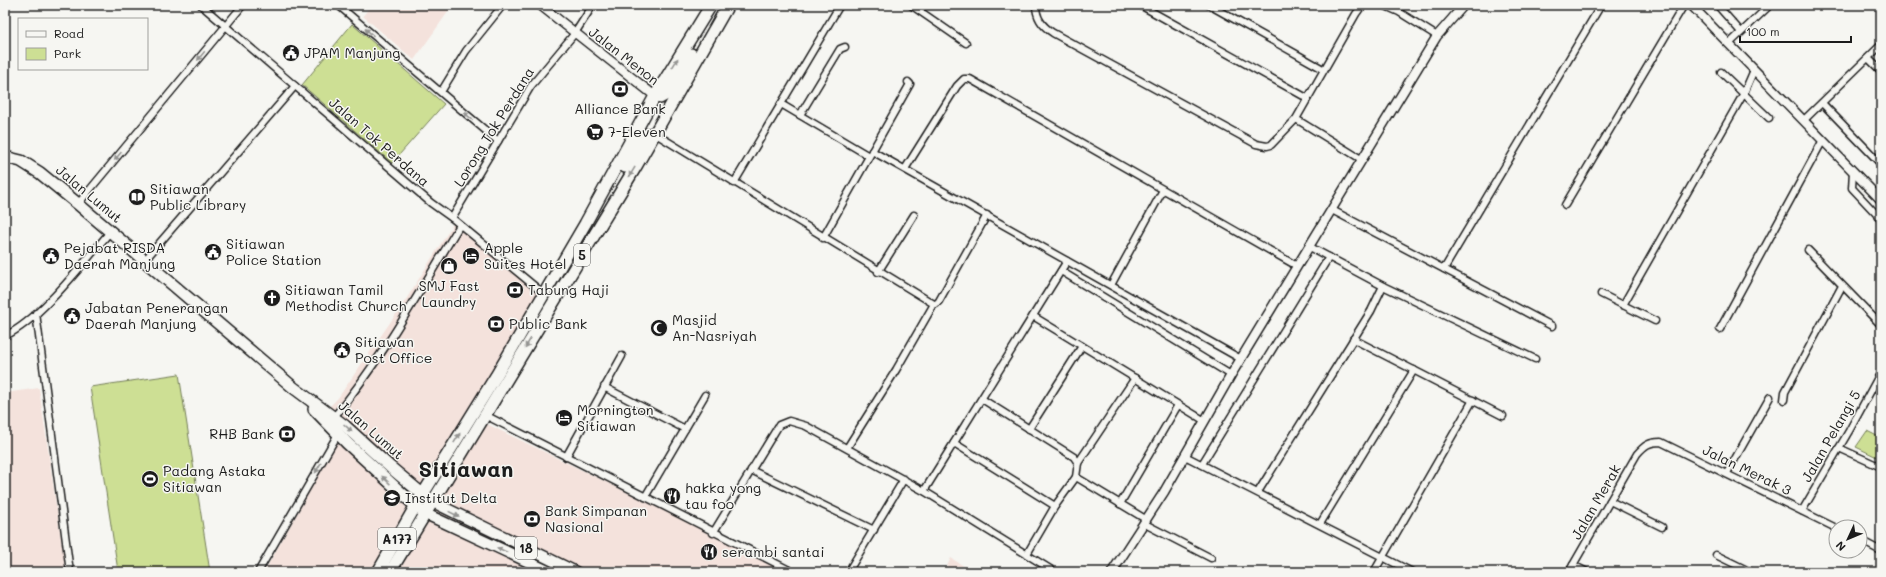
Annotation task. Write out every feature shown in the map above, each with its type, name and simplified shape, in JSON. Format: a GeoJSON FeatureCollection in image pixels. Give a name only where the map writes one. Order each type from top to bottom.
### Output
{"type":"FeatureCollection","features":[{"type":"Feature","properties":{"kind":"highway","name":"5"},"geometry":{"type":"LineString","coordinates":[[415,507],[496,376],[585,224],[655,96],[711,5]]}},
{"type":"Feature","properties":{"kind":"highway","name":"5"},"geometry":{"type":"LineString","coordinates":[[426,514],[572,272],[728,5]]}},
{"type":"Feature","properties":{"kind":"highway"},"geometry":{"type":"LineString","coordinates":[[655,96],[660,98],[666,94],[694,50],[710,35]]}},
{"type":"Feature","properties":{"kind":"highway"},"geometry":{"type":"LineString","coordinates":[[585,224],[622,171],[641,139],[645,135],[654,133]]}},
{"type":"Feature","properties":{"kind":"highway","name":"Jalan Lumut"},"geometry":{"type":"LineString","coordinates":[[5,157],[22,161],[40,173],[294,388],[334,417],[422,495],[433,502]]}},
{"type":"Feature","properties":{"kind":"highway","name":"Jalan Lumut"},"geometry":{"type":"LineString","coordinates":[[294,388],[338,434],[415,507],[426,514]]}},
{"type":"Feature","properties":{"kind":"highway","name":"A177"},"geometry":{"type":"LineString","coordinates":[[378,572],[415,507]]}},
{"type":"Feature","properties":{"kind":"highway","name":"A177"},"geometry":{"type":"LineString","coordinates":[[390,572],[426,514]]}},
{"type":"Feature","properties":{"kind":"main road","name":"Jalan Lumut"},"geometry":{"type":"LineString","coordinates":[[433,502],[576,572]]}},
{"type":"Feature","properties":{"kind":"main road","name":"Jalan Lumut"},"geometry":{"type":"LineString","coordinates":[[426,514],[550,572]]}},
{"type":"Feature","properties":{"kind":"street","name":"Jalan Tok Perdana"},"geometry":{"type":"LineString","coordinates":[[201,5],[431,203],[452,218],[544,294]]}},
{"type":"Feature","properties":{"kind":"street"},"geometry":{"type":"LineString","coordinates":[[78,204],[243,5]]}},
{"type":"Feature","properties":{"kind":"street"},"geometry":{"type":"LineString","coordinates":[[338,5],[498,141]]}},
{"type":"Feature","properties":{"kind":"street"},"geometry":{"type":"LineString","coordinates":[[441,92],[466,51],[503,5]]}},
{"type":"Feature","properties":{"kind":"street","name":"Jalan Menon"},"geometry":{"type":"LineString","coordinates":[[540,5],[655,96]]}},
{"type":"Feature","properties":{"kind":"street","name":"Lorong Tok Perdana"},"geometry":{"type":"LineString","coordinates":[[452,218],[531,86],[575,33],[593,5]]}},
{"type":"Feature","properties":{"kind":"street"},"geometry":{"type":"LineString","coordinates":[[734,184],[840,5]]}},
{"type":"Feature","properties":{"kind":"street"},"geometry":{"type":"LineString","coordinates":[[911,5],[966,43]]}},
{"type":"Feature","properties":{"kind":"street"},"geometry":{"type":"LineString","coordinates":[[1036,5],[1036,13],[1044,27],[1053,33],[1256,144],[1271,145],[1296,119],[1323,69],[1361,6]]}},
{"type":"Feature","properties":{"kind":"street"},"geometry":{"type":"LineString","coordinates":[[1140,5],[1307,98]]}},
{"type":"Feature","properties":{"kind":"street"},"geometry":{"type":"LineString","coordinates":[[1209,5],[1323,69]]}},
{"type":"Feature","properties":{"kind":"street"},"geometry":{"type":"LineString","coordinates":[[1384,5],[1399,12],[1437,36]]}},
{"type":"Feature","properties":{"kind":"street"},"geometry":{"type":"LineString","coordinates":[[1112,572],[1146,522],[1231,375],[1437,36],[1464,5]]}},
{"type":"Feature","properties":{"kind":"street"},"geometry":{"type":"LineString","coordinates":[[1444,269],[1601,5]]}},
{"type":"Feature","properties":{"kind":"street"},"geometry":{"type":"LineString","coordinates":[[1565,205],[1684,5]]}},
{"type":"Feature","properties":{"kind":"street"},"geometry":{"type":"LineString","coordinates":[[1691,5],[1881,200]]}},
{"type":"Feature","properties":{"kind":"street"},"geometry":{"type":"LineString","coordinates":[[1717,5],[1741,32]]}},
{"type":"Feature","properties":{"kind":"street"},"geometry":{"type":"LineString","coordinates":[[1729,44],[1770,5]]}},
{"type":"Feature","properties":{"kind":"street"},"geometry":{"type":"LineString","coordinates":[[1804,120],[1881,45]]}},
{"type":"Feature","properties":{"kind":"street"},"geometry":{"type":"LineString","coordinates":[[800,115],[840,49],[845,47]]}},
{"type":"Feature","properties":{"kind":"street"},"geometry":{"type":"LineString","coordinates":[[1868,58],[1881,71]]}},
{"type":"Feature","properties":{"kind":"street"},"geometry":{"type":"LineString","coordinates":[[1623,305],[1744,94],[1754,70]]}},
{"type":"Feature","properties":{"kind":"street"},"geometry":{"type":"LineString","coordinates":[[1721,72],[1769,118]]}},
{"type":"Feature","properties":{"kind":"street"},"geometry":{"type":"LineString","coordinates":[[905,169],[957,86],[964,79],[970,79],[1297,266]]}},
{"type":"Feature","properties":{"kind":"street"},"geometry":{"type":"LineString","coordinates":[[823,238],[910,84],[908,82]]}},
{"type":"Feature","properties":{"kind":"street"},"geometry":{"type":"LineString","coordinates":[[144,261],[295,86]]}},
{"type":"Feature","properties":{"kind":"street"},"geometry":{"type":"LineString","coordinates":[[1822,103],[1881,164]]}},
{"type":"Feature","properties":{"kind":"street"},"geometry":{"type":"LineString","coordinates":[[781,104],[869,156]]}},
{"type":"Feature","properties":{"kind":"street"},"geometry":{"type":"LineString","coordinates":[[1296,119],[1361,159]]}},
{"type":"Feature","properties":{"kind":"street"},"geometry":{"type":"LineString","coordinates":[[654,133],[878,272],[934,304]]}},
{"type":"Feature","properties":{"kind":"street"},"geometry":{"type":"LineString","coordinates":[[1720,328],[1822,140]]}},
{"type":"Feature","properties":{"kind":"street"},"geometry":{"type":"LineString","coordinates":[[872,150],[1241,359]]}},
{"type":"Feature","properties":{"kind":"street"},"geometry":{"type":"LineString","coordinates":[[1853,171],[1852,188],[1881,219]]}},
{"type":"Feature","properties":{"kind":"street"},"geometry":{"type":"LineString","coordinates":[[1111,285],[1163,190]]}},
{"type":"Feature","properties":{"kind":"street"},"geometry":{"type":"LineString","coordinates":[[1332,210],[1552,326]]}},
{"type":"Feature","properties":{"kind":"street"},"geometry":{"type":"LineString","coordinates":[[878,272],[914,215]]}},
{"type":"Feature","properties":{"kind":"street"},"geometry":{"type":"LineString","coordinates":[[846,448],[896,370],[934,304],[939,301],[987,216]]}},
{"type":"Feature","properties":{"kind":"street"},"geometry":{"type":"LineString","coordinates":[[334,417],[377,359],[460,225]]}},
{"type":"Feature","properties":{"kind":"street"},"geometry":{"type":"LineString","coordinates":[[5,336],[24,325],[51,299],[110,232]]}},
{"type":"Feature","properties":{"kind":"street"},"geometry":{"type":"LineString","coordinates":[[1310,247],[1383,286],[1534,359]]}},
{"type":"Feature","properties":{"kind":"street"},"geometry":{"type":"LineString","coordinates":[[1808,250],[1881,325]]}},
{"type":"Feature","properties":{"kind":"street"},"geometry":{"type":"LineString","coordinates":[[1202,464],[1329,257]]}},
{"type":"Feature","properties":{"kind":"street"},"geometry":{"type":"LineString","coordinates":[[924,491],[1067,261]]}},
{"type":"Feature","properties":{"kind":"street"},"geometry":{"type":"LineString","coordinates":[[1061,271],[1231,375]]}},
{"type":"Feature","properties":{"kind":"street"},"geometry":{"type":"LineString","coordinates":[[1258,492],[1353,339],[1383,286]]}},
{"type":"Feature","properties":{"kind":"street"},"geometry":{"type":"LineString","coordinates":[[1784,400],[1785,392],[1842,286]]}},
{"type":"Feature","properties":{"kind":"street"},"geometry":{"type":"LineString","coordinates":[[1601,294],[1655,321]]}},
{"type":"Feature","properties":{"kind":"street"},"geometry":{"type":"LineString","coordinates":[[36,313],[70,572]]}},
{"type":"Feature","properties":{"kind":"street"},"geometry":{"type":"LineString","coordinates":[[1033,316],[1205,421]]}},
{"type":"Feature","properties":{"kind":"street"},"geometry":{"type":"LineString","coordinates":[[1353,339],[1503,416]]}},
{"type":"Feature","properties":{"kind":"street"},"geometry":{"type":"LineString","coordinates":[[1029,429],[1082,346]]}},
{"type":"Feature","properties":{"kind":"street"},"geometry":{"type":"LineString","coordinates":[[566,457],[622,356]]}},
{"type":"Feature","properties":{"kind":"street"},"geometry":{"type":"LineString","coordinates":[[1320,524],[1414,370]]}},
{"type":"Feature","properties":{"kind":"street","name":"Jalan Pelangi 5"},"geometry":{"type":"LineString","coordinates":[[1802,511],[1881,372]]}},
{"type":"Feature","properties":{"kind":"street"},"geometry":{"type":"LineString","coordinates":[[1026,554],[1055,506],[1076,477],[1078,463],[1135,378]]}},
{"type":"Feature","properties":{"kind":"street"},"geometry":{"type":"LineString","coordinates":[[604,387],[685,429]]}},
{"type":"Feature","properties":{"kind":"street"},"geometry":{"type":"LineString","coordinates":[[645,498],[705,395]]}},
{"type":"Feature","properties":{"kind":"street"},"geometry":{"type":"LineString","coordinates":[[1727,473],[1770,397]]}},
{"type":"Feature","properties":{"kind":"street"},"geometry":{"type":"LineString","coordinates":[[982,398],[1074,457],[1078,463]]}},
{"type":"Feature","properties":{"kind":"street"},"geometry":{"type":"LineString","coordinates":[[1374,572],[1473,400]]}},
{"type":"Feature","properties":{"kind":"street"},"geometry":{"type":"LineString","coordinates":[[1120,504],[1178,405]]}},
{"type":"Feature","properties":{"kind":"street"},"geometry":{"type":"LineString","coordinates":[[485,415],[713,533],[793,572]]}},
{"type":"Feature","properties":{"kind":"street"},"geometry":{"type":"LineString","coordinates":[[713,533],[779,425],[783,422],[796,422],[806,426],[924,491],[1055,572]]}},
{"type":"Feature","properties":{"kind":"street"},"geometry":{"type":"LineString","coordinates":[[258,572],[338,434]]}},
{"type":"Feature","properties":{"kind":"street","name":"Jalan Merak 3"},"geometry":{"type":"LineString","coordinates":[[1645,444],[1661,442],[1727,473],[1828,524]]}},
{"type":"Feature","properties":{"kind":"street"},"geometry":{"type":"LineString","coordinates":[[954,443],[1055,506]]}},
{"type":"Feature","properties":{"kind":"street","name":"Jalan Merak"},"geometry":{"type":"LineString","coordinates":[[1569,572],[1637,454],[1645,444]]}},
{"type":"Feature","properties":{"kind":"street"},"geometry":{"type":"LineString","coordinates":[[1839,448],[1881,467]]}},
{"type":"Feature","properties":{"kind":"street"},"geometry":{"type":"LineString","coordinates":[[1185,456],[1412,572]]}},
{"type":"Feature","properties":{"kind":"street"},"geometry":{"type":"LineString","coordinates":[[751,470],[874,530]]}},
{"type":"Feature","properties":{"kind":"street"},"geometry":{"type":"LineString","coordinates":[[1076,477],[1146,522],[1211,558]]}},
{"type":"Feature","properties":{"kind":"street"},"geometry":{"type":"LineString","coordinates":[[848,572],[904,480]]}},
{"type":"Feature","properties":{"kind":"street"},"geometry":{"type":"LineString","coordinates":[[1610,501],[1662,527]]}},
{"type":"Feature","properties":{"kind":"street"},"geometry":{"type":"LineString","coordinates":[[1868,544],[1881,551]]}},
{"type":"Feature","properties":{"kind":"street"},"geometry":{"type":"LineString","coordinates":[[1716,554],[1751,572]]}},
{"type":"Feature","properties":{"kind":"street"},"geometry":{"type":"LineString","coordinates":[[1573,565],[1587,572]]}},
{"type":"Feature","properties":{"kind":"shaded area"},"geometry":{"type":"Polygon","coordinates":[[[371,5],[453,5],[414,60],[363,16],[371,5]]]}},
{"type":"Feature","properties":{"kind":"shaded area"},"geometry":{"type":"Polygon","coordinates":[[[453,224],[546,300],[487,424],[791,572],[264,572],[338,441],[316,420],[338,398],[407,298],[453,224]]]}},
{"type":"Feature","properties":{"kind":"shaded area"},"geometry":{"type":"Polygon","coordinates":[[[39,388],[66,572],[5,572],[5,393],[39,388]]]}},
{"type":"Feature","properties":{"kind":"shaded area"},"geometry":{"type":"Polygon","coordinates":[[[951,558],[973,572],[944,572],[951,558]]]}},
{"type":"Feature","properties":{"kind":"green space"},"geometry":{"type":"Polygon","coordinates":[[[352,24],[444,104],[392,163],[302,85],[352,24]]]}},
{"type":"Feature","properties":{"kind":"green space","name":"Padang Astaka Sitiawan"},"geometry":{"type":"Polygon","coordinates":[[[179,374],[210,572],[111,572],[118,571],[90,387],[179,374]]]}},
{"type":"Feature","properties":{"kind":"green space"},"geometry":{"type":"Polygon","coordinates":[[[1867,431],[1881,438],[1881,459],[1856,447],[1867,431]]]}},
{"type":"Feature","properties":{"kind":"place","name":"JPAM Manjung"},"geometry":{"type":"Point","coordinates":[291,53]}},
{"type":"Feature","properties":{"kind":"place","name":"Alliance Bank"},"geometry":{"type":"Point","coordinates":[620,89]}},
{"type":"Feature","properties":{"kind":"place","name":"7-Eleven"},"geometry":{"type":"Point","coordinates":[595,132]}},
{"type":"Feature","properties":{"kind":"place","name":"Sitiawan Public Library"},"geometry":{"type":"Point","coordinates":[137,197]}},
{"type":"Feature","properties":{"kind":"place","name":"Sitiawan Police Station"},"geometry":{"type":"Point","coordinates":[213,252]}},
{"type":"Feature","properties":{"kind":"place","name":"Pejabat RISDA Daerah Manjung"},"geometry":{"type":"Point","coordinates":[51,256]}},
{"type":"Feature","properties":{"kind":"place","name":"Apple Suites Hotel"},"geometry":{"type":"Point","coordinates":[471,256]}},
{"type":"Feature","properties":{"kind":"place","name":"SMJ Fast Laundry"},"geometry":{"type":"Point","coordinates":[449,266]}},
{"type":"Feature","properties":{"kind":"place","name":"Tabung Haji"},"geometry":{"type":"Point","coordinates":[515,290]}},
{"type":"Feature","properties":{"kind":"place","name":"Sitiawan Tamil Methodist Church"},"geometry":{"type":"Point","coordinates":[272,298]}},
{"type":"Feature","properties":{"kind":"place","name":"Jabatan Penerangan Daerah Manjung"},"geometry":{"type":"Point","coordinates":[72,316]}},
{"type":"Feature","properties":{"kind":"place","name":"Public Bank"},"geometry":{"type":"Point","coordinates":[496,324]}},
{"type":"Feature","properties":{"kind":"place","name":"Masjid An-Nasriyah"},"geometry":{"type":"Point","coordinates":[659,328]}},
{"type":"Feature","properties":{"kind":"place","name":"Sitiawan Post Office"},"geometry":{"type":"Point","coordinates":[342,350]}},
{"type":"Feature","properties":{"kind":"place","name":"Mornington Sitiawan"},"geometry":{"type":"Point","coordinates":[564,418]}},
{"type":"Feature","properties":{"kind":"place","name":"RHB Bank"},"geometry":{"type":"Point","coordinates":[287,434]}},
{"type":"Feature","properties":{"kind":"place","name":"Padang Astaka Sitiawan"},"geometry":{"type":"Point","coordinates":[150,479]}},
{"type":"Feature","properties":{"kind":"place","name":"hakka yong tau foo"},"geometry":{"type":"Point","coordinates":[672,496]}},
{"type":"Feature","properties":{"kind":"place","name":"Institut Delta"},"geometry":{"type":"Point","coordinates":[392,498]}},
{"type":"Feature","properties":{"kind":"place","name":"Bank Simpanan Nasional"},"geometry":{"type":"Point","coordinates":[532,519]}},
{"type":"Feature","properties":{"kind":"place","name":"serambi santai"},"geometry":{"type":"Point","coordinates":[709,552]}},
{"type":"Feature","properties":{"kind":"district","name":"Sitiawan"},"geometry":{"type":"Point","coordinates":[466,469]}}]}
